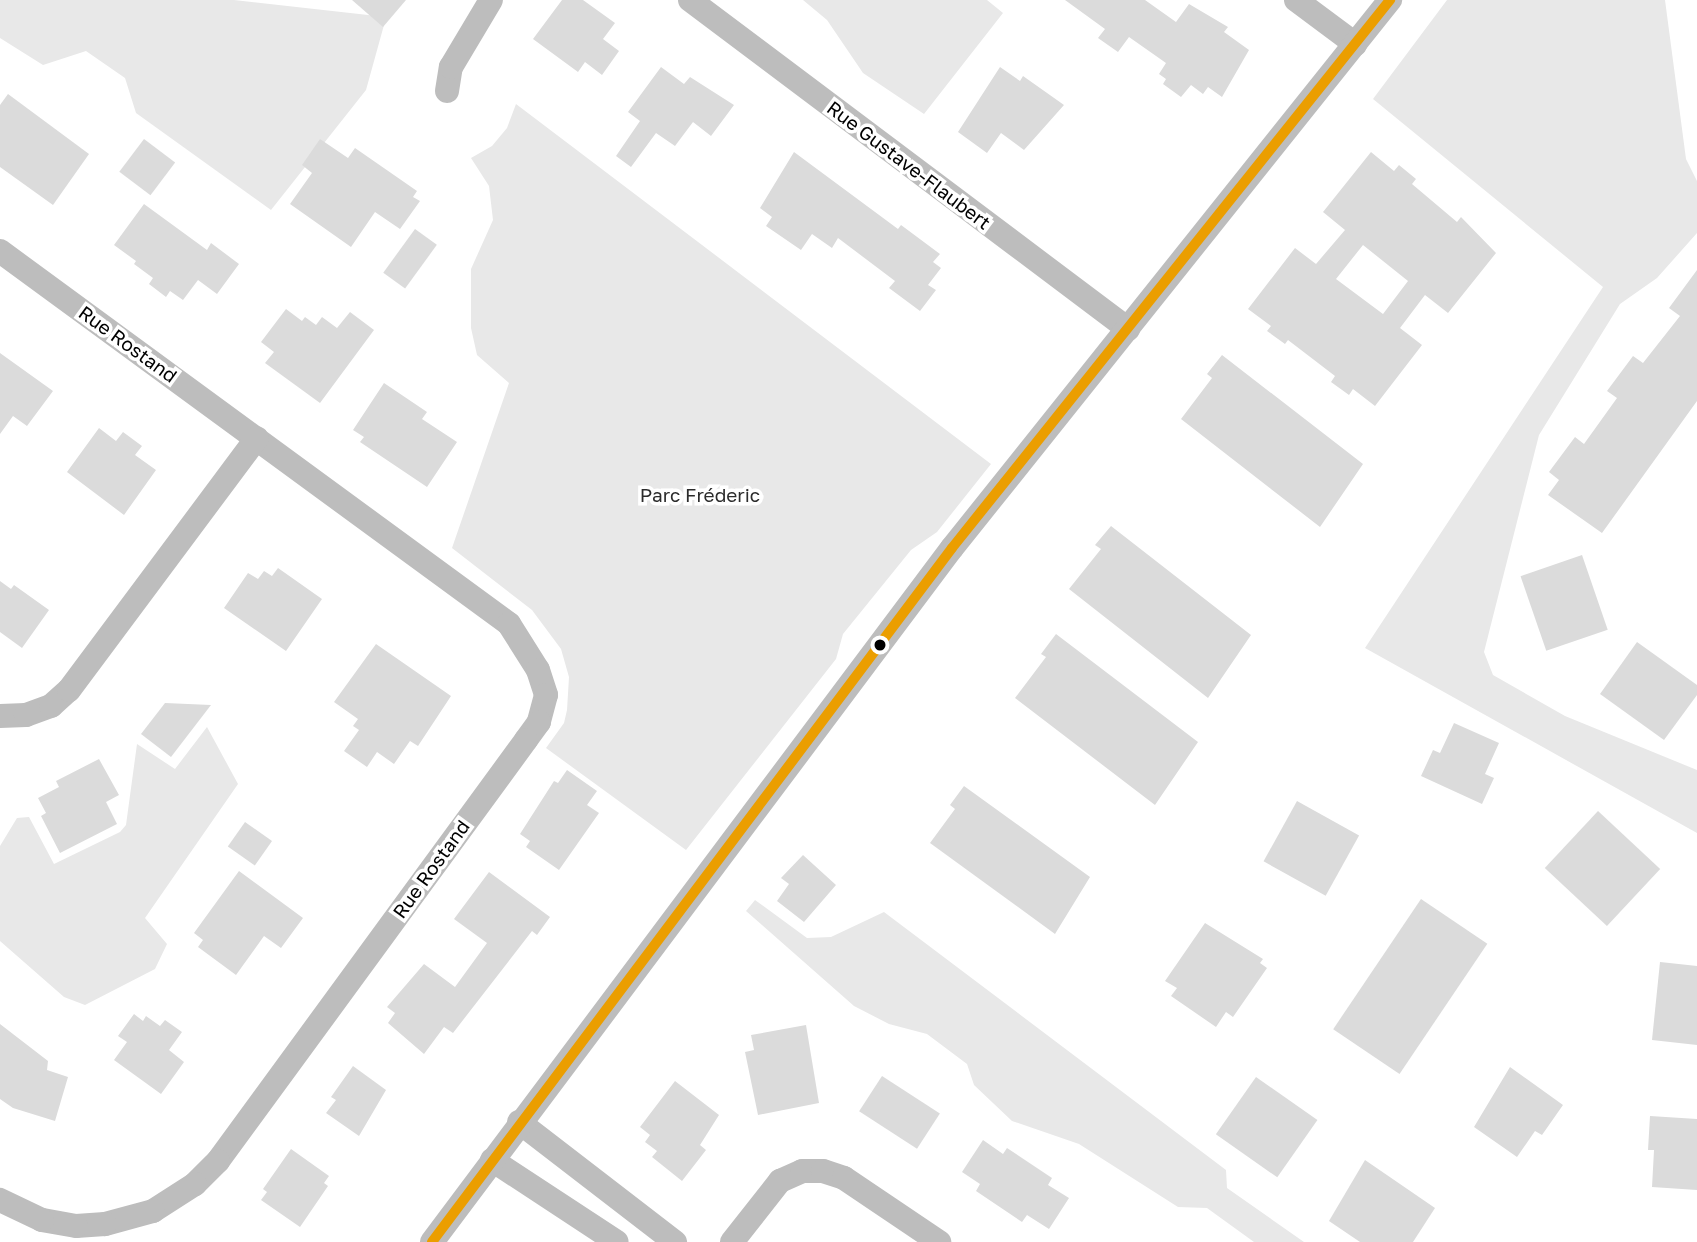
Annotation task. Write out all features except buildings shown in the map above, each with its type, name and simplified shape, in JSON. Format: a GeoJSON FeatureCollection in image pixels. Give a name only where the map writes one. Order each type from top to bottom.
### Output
{"type":"FeatureCollection","features":[{"type":"Feature","properties":{"kind":"street"},"geometry":{"type":"LineString","coordinates":[[447,91],[451,67],[491,0]]}},
{"type":"Feature","properties":{"kind":"street","name":"Rue Gustave-Flaubert"},"geometry":{"type":"LineString","coordinates":[[690,0],[1129,329]]}},
{"type":"Feature","properties":{"kind":"street"},"geometry":{"type":"LineString","coordinates":[[1296,0],[1355,44]]}},
{"type":"Feature","properties":{"kind":"street"},"geometry":{"type":"LineString","coordinates":[[432,1242],[519,1122],[952,548],[1390,0]]}},
{"type":"Feature","properties":{"kind":"street","name":"Rue Rostand"},"geometry":{"type":"LineString","coordinates":[[0,251],[509,624],[538,670],[546,695],[539,722],[218,1161],[195,1184],[153,1211],[105,1224],[76,1226],[42,1220],[0,1200]]}},
{"type":"Feature","properties":{"kind":"street"},"geometry":{"type":"LineString","coordinates":[[0,716],[26,715],[51,706],[69,690],[257,438]]}},
{"type":"Feature","properties":{"kind":"street"},"geometry":{"type":"LineString","coordinates":[[519,1122],[675,1242]]}},
{"type":"Feature","properties":{"kind":"street"},"geometry":{"type":"LineString","coordinates":[[492,1160],[617,1242]]}},
{"type":"Feature","properties":{"kind":"street"},"geometry":{"type":"LineString","coordinates":[[733,1242],[780,1181],[802,1171],[823,1171],[844,1178],[939,1242]]}},
{"type":"Feature","properties":{"kind":"green space"},"geometry":{"type":"Polygon","coordinates":[[[0,0],[234,0],[377,16],[384,25],[366,90],[271,210],[136,113],[125,78],[86,51],[43,65],[0,38],[0,0]]]}},
{"type":"Feature","properties":{"kind":"green space"},"geometry":{"type":"Polygon","coordinates":[[[803,0],[987,0],[1003,13],[924,114],[863,73],[827,20],[803,0]]]}},
{"type":"Feature","properties":{"kind":"green space"},"geometry":{"type":"Polygon","coordinates":[[[1447,0],[1665,0],[1686,159],[1697,181],[1697,233],[1657,278],[1620,304],[1539,435],[1484,652],[1493,675],[1565,716],[1697,770],[1697,833],[1365,648],[1603,287],[1373,99],[1447,0]]]}},
{"type":"Feature","properties":{"kind":"green space","name":"Parc Fréderic"},"geometry":{"type":"Polygon","coordinates":[[[516,104],[991,464],[937,532],[911,550],[843,634],[836,659],[686,850],[546,748],[564,723],[567,710],[569,677],[561,649],[532,610],[452,548],[509,383],[477,355],[471,328],[471,269],[493,220],[489,186],[471,158],[492,146],[507,128],[516,104]]]}},
{"type":"Feature","properties":{"kind":"green space"},"geometry":{"type":"Polygon","coordinates":[[[207,727],[238,784],[145,918],[167,944],[155,969],[85,1005],[64,997],[0,941],[0,846],[17,818],[29,817],[54,864],[120,832],[126,825],[137,744],[175,769],[207,727]]]}},
{"type":"Feature","properties":{"kind":"green space"},"geometry":{"type":"Polygon","coordinates":[[[755,900],[807,938],[831,937],[884,912],[1226,1170],[1227,1188],[1304,1242],[1254,1242],[1207,1208],[1178,1207],[1079,1144],[1012,1121],[974,1085],[967,1064],[927,1034],[889,1024],[854,1006],[746,911],[755,900]]]}},
{"type":"Feature","properties":{"kind":"transit line"},"geometry":{"type":"LineString","coordinates":[[432,1242],[952,548],[1390,0]]}}]}
